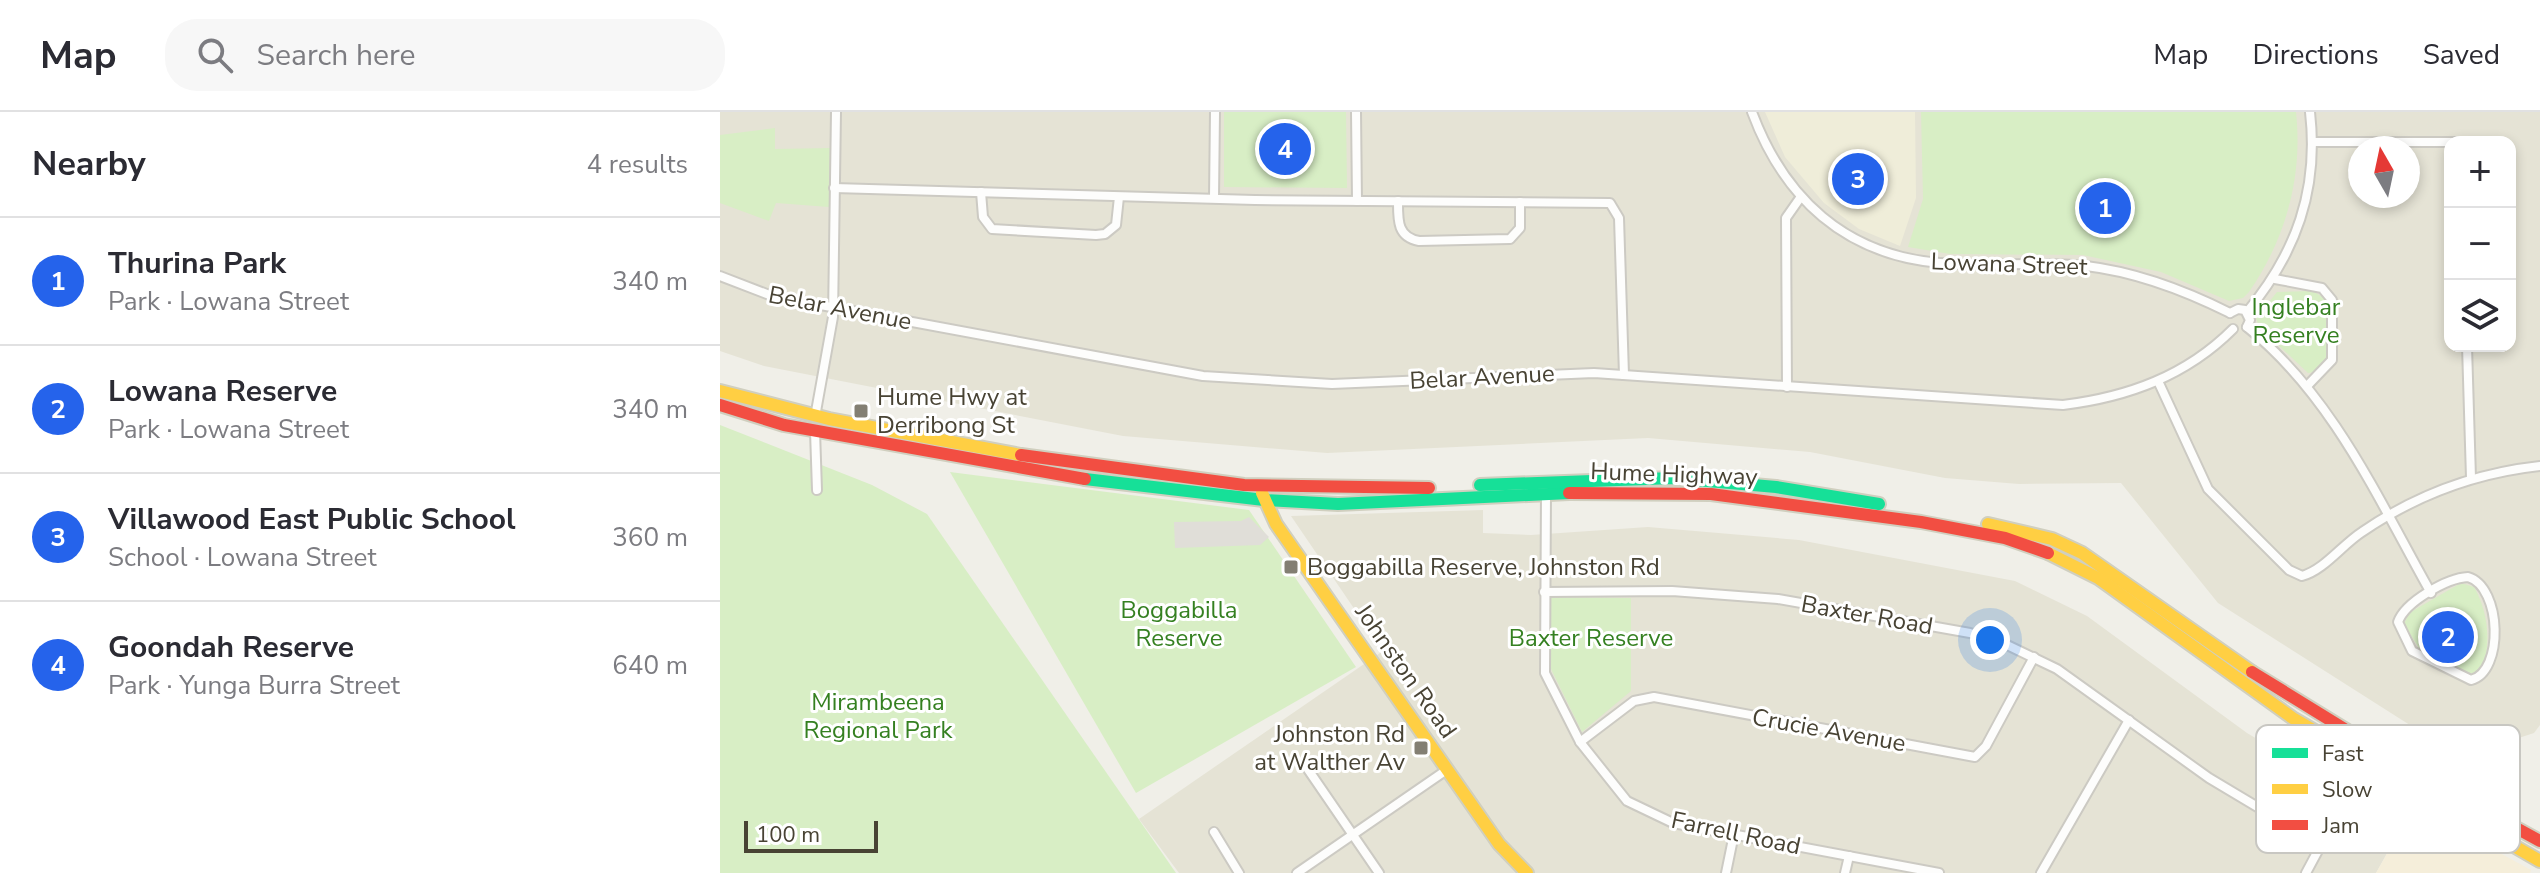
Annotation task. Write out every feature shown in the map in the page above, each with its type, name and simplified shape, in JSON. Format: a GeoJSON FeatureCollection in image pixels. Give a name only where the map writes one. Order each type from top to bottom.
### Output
{"type":"FeatureCollection","features":[{"type":"Feature","properties":{"kind":"main road","name":"Hume Highway"},"geometry":{"type":"LineString","coordinates":[[720,391],[762,405],[1059,463],[1338,504],[1546,493],[1664,492],[1774,499],[2005,538],[2046,552],[2098,578],[2255,692],[2306,725]]}},
{"type":"Feature","properties":{"kind":"main road","name":"Hume Highway"},"geometry":{"type":"LineString","coordinates":[[720,405],[815,430],[1099,482],[1262,494],[1673,478],[1789,489],[2018,529],[2082,553],[2248,670],[2338,725]]}},
{"type":"Feature","properties":{"kind":"main road","name":"Johnston Road"},"geometry":{"type":"LineString","coordinates":[[1262,494],[1276,524],[1499,844],[1527,873]]}},
{"type":"Feature","properties":{"kind":"main road","name":"Hume Highway"},"geometry":{"type":"LineString","coordinates":[[2520,830],[2540,841]]}},
{"type":"Feature","properties":{"kind":"main road","name":"Hume Highway"},"geometry":{"type":"LineString","coordinates":[[2520,850],[2540,861]]}},
{"type":"Feature","properties":{"kind":"street"},"geometry":{"type":"LineString","coordinates":[[817,490],[815,416],[834,308],[836,112]]}},
{"type":"Feature","properties":{"kind":"street"},"geometry":{"type":"LineString","coordinates":[[1214,198],[1215,112]]}},
{"type":"Feature","properties":{"kind":"street"},"geometry":{"type":"LineString","coordinates":[[1356,112],[1357,201]]}},
{"type":"Feature","properties":{"kind":"street","name":"Lowana Street"},"geometry":{"type":"LineString","coordinates":[[1752,112],[1775,163],[1800,198],[1861,241],[1901,256],[1941,263],[2111,269],[2165,284],[2230,313]]}},
{"type":"Feature","properties":{"kind":"street"},"geometry":{"type":"LineString","coordinates":[[2310,112],[2312,142],[2309,186],[2303,210],[2275,279],[2247,312],[2247,327],[2308,385],[2431,593]]}},
{"type":"Feature","properties":{"kind":"street"},"geometry":{"type":"LineString","coordinates":[[2312,142],[2444,141]]}},
{"type":"Feature","properties":{"kind":"street"},"geometry":{"type":"LineString","coordinates":[[834,188],[1119,197],[1603,202],[1618,211],[1624,375]]}},
{"type":"Feature","properties":{"kind":"street"},"geometry":{"type":"LineString","coordinates":[[981,192],[983,217],[992,229],[1064,234],[1105,234],[1112,230],[1116,225],[1119,197]]}},
{"type":"Feature","properties":{"kind":"street"},"geometry":{"type":"LineString","coordinates":[[1787,387],[1786,218],[1800,198]]}},
{"type":"Feature","properties":{"kind":"street"},"geometry":{"type":"LineString","coordinates":[[1398,201],[1401,230],[1408,238],[1419,241],[1510,239],[1520,228],[1520,202]]}},
{"type":"Feature","properties":{"kind":"street","name":"Belar Avenue"},"geometry":{"type":"LineString","coordinates":[[720,276],[772,296],[1203,376],[1332,384],[1569,373],[2063,405],[2113,397],[2158,381],[2196,361],[2233,329]]}},
{"type":"Feature","properties":{"kind":"street"},"geometry":{"type":"LineString","coordinates":[[2275,279],[2322,288],[2332,300],[2332,360],[2308,385]]}},
{"type":"Feature","properties":{"kind":"street"},"geometry":{"type":"LineString","coordinates":[[2247,312],[2238,309],[2230,313],[2228,321],[2233,329],[2247,327]]}},
{"type":"Feature","properties":{"kind":"street"},"geometry":{"type":"LineString","coordinates":[[2467,352],[2471,478]]}},
{"type":"Feature","properties":{"kind":"street"},"geometry":{"type":"LineString","coordinates":[[2158,381],[2208,489],[2295,574],[2309,574],[2362,532],[2388,516],[2471,478],[2540,466]]}},
{"type":"Feature","properties":{"kind":"street","name":"Farrell Road"},"geometry":{"type":"LineString","coordinates":[[1546,493],[1545,673],[1580,742],[1627,801],[1673,823],[1939,873]]}},
{"type":"Feature","properties":{"kind":"street"},"geometry":{"type":"LineString","coordinates":[[2462,577],[2473,579],[2483,587],[2493,608],[2492,650],[2488,667],[2479,678],[2463,678],[2418,656],[2407,645],[2399,628],[2401,615],[2431,593],[2462,577]]}},
{"type":"Feature","properties":{"kind":"street","name":"Baxter Road"},"geometry":{"type":"LineString","coordinates":[[1544,592],[1672,591],[1778,599],[1970,633],[2034,657],[2077,682],[2209,778],[2256,806]]}},
{"type":"Feature","properties":{"kind":"street","name":"Crucie Avenue"},"geometry":{"type":"LineString","coordinates":[[1580,742],[1634,701],[1654,697],[1975,757],[1986,746],[2034,657]]}},
{"type":"Feature","properties":{"kind":"street"},"geometry":{"type":"LineString","coordinates":[[2041,873],[2129,720]]}},
{"type":"Feature","properties":{"kind":"street"},"geometry":{"type":"LineString","coordinates":[[1305,765],[1379,873]]}},
{"type":"Feature","properties":{"kind":"street"},"geometry":{"type":"LineString","coordinates":[[1297,873],[1448,769]]}},
{"type":"Feature","properties":{"kind":"street"},"geometry":{"type":"LineString","coordinates":[[1214,832],[1239,873]]}},
{"type":"Feature","properties":{"kind":"street"},"geometry":{"type":"LineString","coordinates":[[1726,873],[1734,834]]}},
{"type":"Feature","properties":{"kind":"street"},"geometry":{"type":"LineString","coordinates":[[2306,873],[2317,853]]}},
{"type":"Feature","properties":{"kind":"street"},"geometry":{"type":"LineString","coordinates":[[1845,873],[1849,856]]}},
{"type":"Feature","properties":{"kind":"shaded area"},"geometry":{"type":"Polygon","coordinates":[[[720,112],[2540,112],[2540,725],[2534,733],[2520,738],[2520,725],[2410,725],[2218,603],[2121,483],[2019,484],[1945,478],[1810,452],[1648,438],[1327,453],[1123,436],[764,366],[720,351],[720,112]]]}},
{"type":"Feature","properties":{"kind":"shaded area"},"geometry":{"type":"Polygon","coordinates":[[[1765,112],[1915,112],[1916,198],[1900,246],[1859,229],[1824,203],[1785,157],[1765,112]]]}},
{"type":"Feature","properties":{"kind":"shaded area"},"geometry":{"type":"Polygon","coordinates":[[[1483,510],[1483,533],[1531,535],[1648,527],[1799,540],[2015,581],[2087,616],[2256,738],[2256,853],[2387,853],[2376,873],[1179,873],[1139,819],[1383,651],[1291,516],[1483,510]]]}},
{"type":"Feature","properties":{"kind":"shaded area"},"geometry":{"type":"Polygon","coordinates":[[[1249,517],[1269,537],[1260,545],[1175,548],[1174,522],[1241,521],[1249,517]]]}},
{"type":"Feature","properties":{"kind":"shaded area"},"geometry":{"type":"Polygon","coordinates":[[[2387,853],[2500,853],[2531,870],[2530,873],[2376,873],[2387,853]]]}},
{"type":"Feature","properties":{"kind":"green space"},"geometry":{"type":"Polygon","coordinates":[[[1224,112],[1346,112],[1347,188],[1224,187],[1224,112]]]}},
{"type":"Feature","properties":{"kind":"green space"},"geometry":{"type":"Polygon","coordinates":[[[1921,112],[2296,112],[2297,160],[2289,206],[2273,250],[2249,292],[2243,298],[2229,301],[2161,272],[2083,255],[1950,254],[1908,247],[1923,199],[1921,112]]]}},
{"type":"Feature","properties":{"kind":"green space"},"geometry":{"type":"Polygon","coordinates":[[[775,128],[775,149],[830,148],[829,207],[776,203],[769,221],[720,203],[720,135],[775,128]]]}},
{"type":"Feature","properties":{"kind":"green space","name":"Inglebar Reserve"},"geometry":{"type":"Polygon","coordinates":[[[2313,291],[2326,299],[2329,343],[2324,363],[2308,373],[2259,327],[2256,318],[2277,292],[2313,291]]]}},
{"type":"Feature","properties":{"kind":"green space","name":"Mirambeena Regional Park"},"geometry":{"type":"Polygon","coordinates":[[[720,425],[872,485],[927,514],[1176,873],[720,873],[720,425]]]}},
{"type":"Feature","properties":{"kind":"green space","name":"Boggabilla Reserve"},"geometry":{"type":"Polygon","coordinates":[[[950,472],[1249,510],[1356,667],[1136,793],[950,472]]]}},
{"type":"Feature","properties":{"kind":"green space"},"geometry":{"type":"Polygon","coordinates":[[[2461,583],[2474,587],[2487,629],[2484,662],[2479,671],[2469,674],[2420,650],[2404,624],[2409,613],[2461,583]]]}},
{"type":"Feature","properties":{"kind":"green space","name":"Baxter Reserve"},"geometry":{"type":"Polygon","coordinates":[[[1549,597],[1631,598],[1631,691],[1582,732],[1550,667],[1549,597]]]}},
{"type":"Feature","properties":{"kind":"traffic: fast"},"geometry":{"type":"LineString","coordinates":[[1480,485],[1673,478],[1776,487],[1879,504]]}},
{"type":"Feature","properties":{"kind":"traffic: fast"},"geometry":{"type":"LineString","coordinates":[[1085,479],[1264,500],[1338,504],[1569,493]]}},
{"type":"Feature","properties":{"kind":"traffic: slow"},"geometry":{"type":"LineString","coordinates":[[720,391],[829,419],[1021,455]]}},
{"type":"Feature","properties":{"kind":"traffic: slow"},"geometry":{"type":"LineString","coordinates":[[1262,493],[1276,524],[1499,844],[1527,873]]}},
{"type":"Feature","properties":{"kind":"traffic: slow"},"geometry":{"type":"LineString","coordinates":[[1988,524],[2052,539],[2082,553],[2252,672]]}},
{"type":"Feature","properties":{"kind":"traffic: slow"},"geometry":{"type":"LineString","coordinates":[[2048,553],[2098,578],[2304,725]]}},
{"type":"Feature","properties":{"kind":"traffic: slow"},"geometry":{"type":"LineString","coordinates":[[2520,849],[2540,861]]}},
{"type":"Feature","properties":{"kind":"traffic: jam"},"geometry":{"type":"LineString","coordinates":[[720,405],[784,425],[1085,479]]}},
{"type":"Feature","properties":{"kind":"traffic: jam"},"geometry":{"type":"LineString","coordinates":[[1021,455],[1244,485],[1429,488]]}},
{"type":"Feature","properties":{"kind":"traffic: jam"},"geometry":{"type":"LineString","coordinates":[[1569,493],[1711,494],[1921,522],[2005,538],[2048,553]]}},
{"type":"Feature","properties":{"kind":"traffic: jam"},"geometry":{"type":"LineString","coordinates":[[2252,672],[2338,725]]}},
{"type":"Feature","properties":{"kind":"traffic: jam"},"geometry":{"type":"LineString","coordinates":[[2520,830],[2540,841]]}},
{"type":"Feature","properties":{"kind":"place","name":"Goondah Reserve"},"geometry":{"type":"Point","coordinates":[1285,149]}},
{"type":"Feature","properties":{"kind":"place","name":"Villawood East Public School"},"geometry":{"type":"Point","coordinates":[1858,179]}},
{"type":"Feature","properties":{"kind":"place","name":"Thurina Park"},"geometry":{"type":"Point","coordinates":[2105,208]}},
{"type":"Feature","properties":{"kind":"place","name":"Hume Hwy at Derribong St"},"geometry":{"type":"Point","coordinates":[861,411]}},
{"type":"Feature","properties":{"kind":"place","name":"Boggabilla Reserve, Johnston Rd"},"geometry":{"type":"Point","coordinates":[1291,567]}},
{"type":"Feature","properties":{"kind":"place","name":"Lowana Reserve"},"geometry":{"type":"Point","coordinates":[2448,637]}},
{"type":"Feature","properties":{"kind":"place","name":"Johnston Rd at Walther Av"},"geometry":{"type":"Point","coordinates":[1421,748]}}]}
